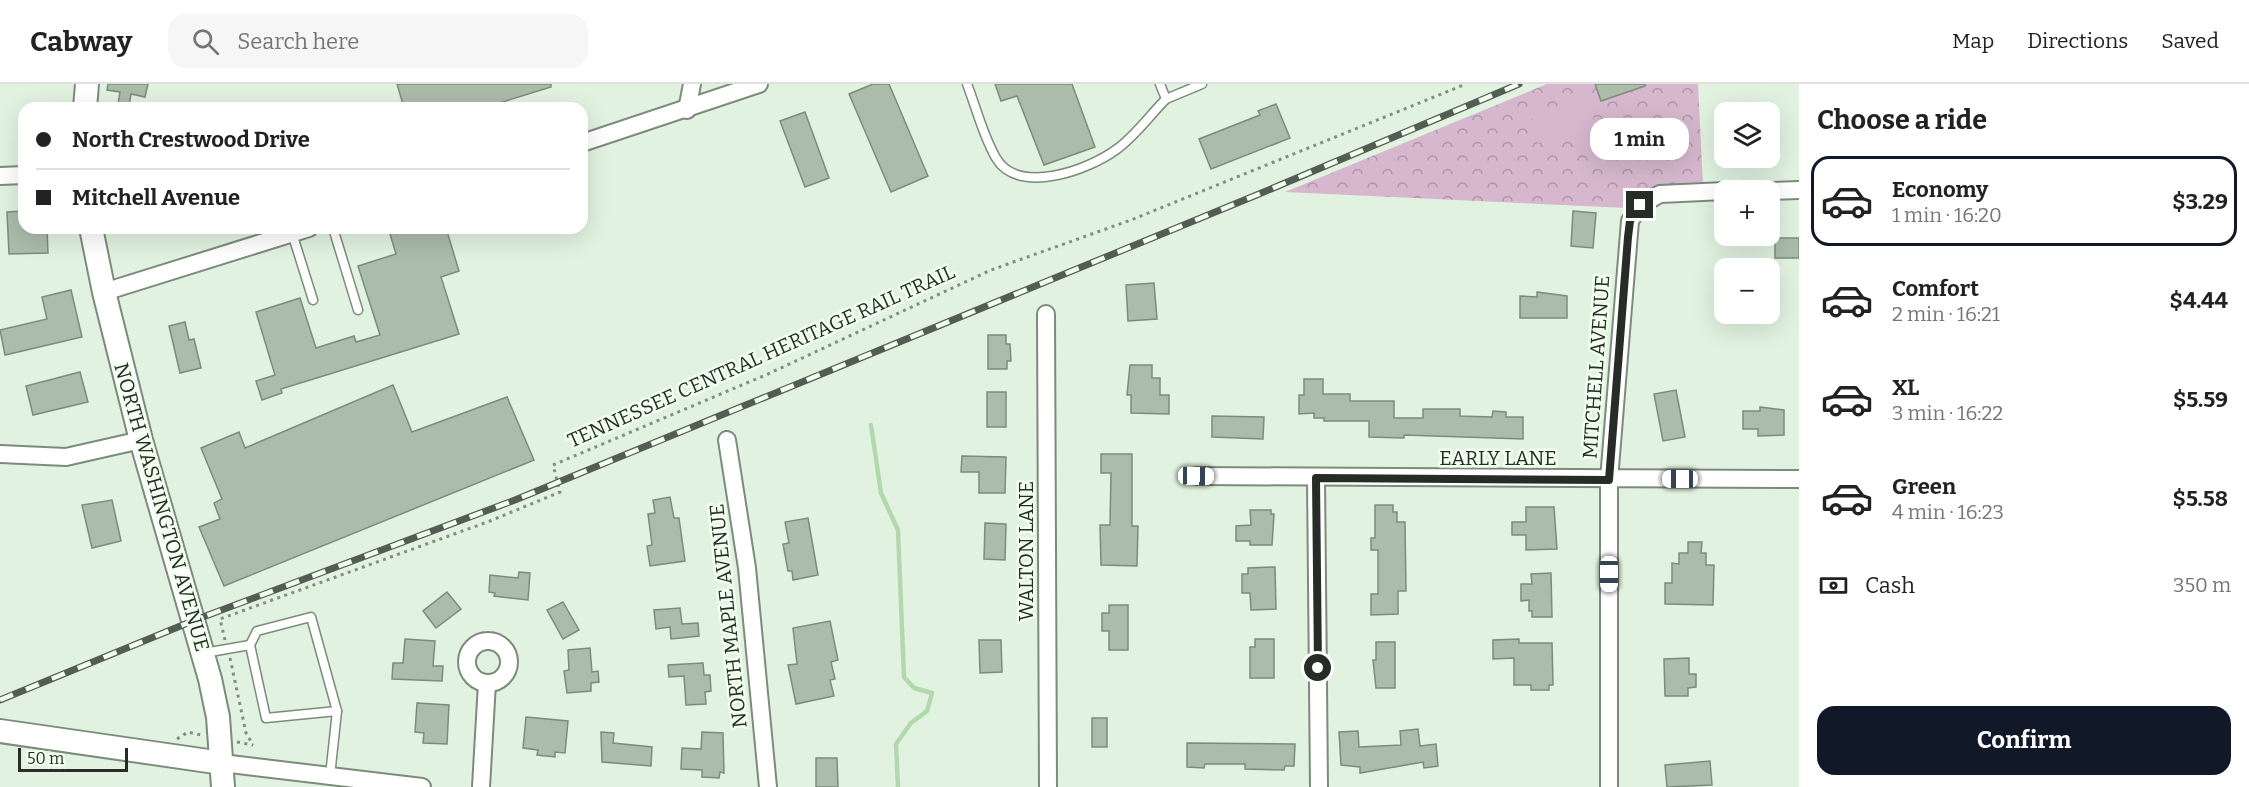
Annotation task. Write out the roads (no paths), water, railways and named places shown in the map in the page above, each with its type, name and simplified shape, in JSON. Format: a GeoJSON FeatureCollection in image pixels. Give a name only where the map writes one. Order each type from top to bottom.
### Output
{"type":"FeatureCollection","features":[{"type":"Feature","properties":{"kind":"main road"},"geometry":{"type":"LineString","coordinates":[[86,102],[87,84]]}},
{"type":"Feature","properties":{"kind":"main road","name":"NORTH WASHINGTON AVENUE"},"geometry":{"type":"LineString","coordinates":[[92,234],[104,292],[141,440],[204,653],[218,717],[223,787]]}},
{"type":"Feature","properties":{"kind":"main road"},"geometry":{"type":"LineString","coordinates":[[0,731],[222,763]]}},
{"type":"Feature","properties":{"kind":"street"},"geometry":{"type":"LineString","coordinates":[[687,110],[692,84]]}},
{"type":"Feature","properties":{"kind":"street"},"geometry":{"type":"LineString","coordinates":[[588,141],[687,110],[759,84]]}},
{"type":"Feature","properties":{"kind":"street"},"geometry":{"type":"LineString","coordinates":[[0,176],[18,176]]}},
{"type":"Feature","properties":{"kind":"street"},"geometry":{"type":"LineString","coordinates":[[1780,191],[1799,190]]}},
{"type":"Feature","properties":{"kind":"street","name":"MITCHELL AVENUE"},"geometry":{"type":"LineString","coordinates":[[1609,787],[1609,480],[1630,221],[1640,205],[1660,194],[1714,192]]}},
{"type":"Feature","properties":{"kind":"street"},"geometry":{"type":"LineString","coordinates":[[104,292],[289,234]]}},
{"type":"Feature","properties":{"kind":"street","name":"WALTON LANE"},"geometry":{"type":"LineString","coordinates":[[1046,314],[1048,787]]}},
{"type":"Feature","properties":{"kind":"street"},"geometry":{"type":"LineString","coordinates":[[0,454],[66,457],[141,440]]}},
{"type":"Feature","properties":{"kind":"street","name":"NORTH MAPLE AVENUE"},"geometry":{"type":"LineString","coordinates":[[727,440],[747,568],[768,787]]}},
{"type":"Feature","properties":{"kind":"street","name":"EARLY LANE"},"geometry":{"type":"LineString","coordinates":[[1196,476],[1609,480],[1799,479]]}},
{"type":"Feature","properties":{"kind":"street"},"geometry":{"type":"LineString","coordinates":[[1316,478],[1319,787]]}},
{"type":"Feature","properties":{"kind":"street"},"geometry":{"type":"LineString","coordinates":[[481,787],[487,683]]}},
{"type":"Feature","properties":{"kind":"street"},"geometry":{"type":"LineString","coordinates":[[222,763],[422,787]]}},
{"type":"Feature","properties":{"kind":"lane"},"geometry":{"type":"LineString","coordinates":[[967,84],[996,158],[1011,173],[1027,178],[1070,172],[1117,149],[1166,99],[1202,84]]}},
{"type":"Feature","properties":{"kind":"lane"},"geometry":{"type":"LineString","coordinates":[[1160,84],[1166,99]]}},
{"type":"Feature","properties":{"kind":"lane"},"geometry":{"type":"LineString","coordinates":[[292,234],[313,300]]}},
{"type":"Feature","properties":{"kind":"lane"},"geometry":{"type":"LineString","coordinates":[[335,234],[358,310]]}},
{"type":"Feature","properties":{"kind":"lane"},"geometry":{"type":"LineString","coordinates":[[330,776],[337,711],[311,617],[257,631],[250,645],[266,718],[337,711]]}},
{"type":"Feature","properties":{"kind":"lane"},"geometry":{"type":"LineString","coordinates":[[204,653],[250,645]]}},
{"type":"Feature","properties":{"kind":"waterway"},"geometry":{"type":"LineString","coordinates":[[871,425],[881,493],[898,530],[904,677],[914,688],[932,693],[927,711],[911,723],[896,744],[898,787]]}},
{"type":"Feature","properties":{"kind":"railway"},"geometry":{"type":"LineString","coordinates":[[0,700],[195,620],[515,500],[1259,194],[1519,84]]}}]}
